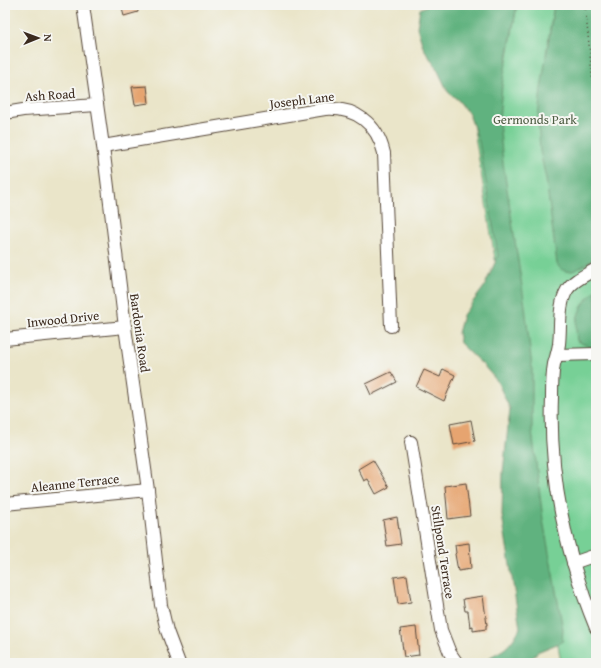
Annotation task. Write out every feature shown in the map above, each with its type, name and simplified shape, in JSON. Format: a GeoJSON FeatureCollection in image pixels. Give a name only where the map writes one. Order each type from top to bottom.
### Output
{"type":"FeatureCollection","features":[{"type":"Feature","properties":{"kind":"street","name":"Bardonia Road"},"geometry":{"type":"LineString","coordinates":[[83,5],[98,105],[125,327],[164,618],[170,642],[179,663]]}},
{"type":"Feature","properties":{"kind":"street","name":"Ash Road"},"geometry":{"type":"LineString","coordinates":[[5,113],[23,110],[98,105]]}},
{"type":"Feature","properties":{"kind":"street","name":"Joseph Lane"},"geometry":{"type":"LineString","coordinates":[[103,146],[325,110],[344,110],[358,115],[374,130],[381,143],[384,153],[391,326]]}},
{"type":"Feature","properties":{"kind":"street"},"geometry":{"type":"LineString","coordinates":[[596,269],[574,282],[567,289],[565,294],[562,309],[559,346],[554,370],[552,397],[553,448],[558,498],[565,534],[573,563],[596,628]]}},
{"type":"Feature","properties":{"kind":"street","name":"Inwood Drive"},"geometry":{"type":"LineString","coordinates":[[5,339],[125,327]]}},
{"type":"Feature","properties":{"kind":"street"},"geometry":{"type":"LineString","coordinates":[[557,355],[596,354]]}},
{"type":"Feature","properties":{"kind":"street","name":"Stillpond Terrace"},"geometry":{"type":"LineString","coordinates":[[411,442],[441,630],[450,653],[457,663]]}},
{"type":"Feature","properties":{"kind":"street","name":"Aleanne Terrace"},"geometry":{"type":"LineString","coordinates":[[5,504],[148,490]]}},
{"type":"Feature","properties":{"kind":"street"},"geometry":{"type":"LineString","coordinates":[[573,563],[596,555]]}},
{"type":"Feature","properties":{"kind":"path"},"geometry":{"type":"LineString","coordinates":[[585,5],[592,84],[596,87]]}},
{"type":"Feature","properties":{"kind":"green space"},"geometry":{"type":"Polygon","coordinates":[[[428,5],[517,5],[502,85],[499,121],[503,163],[525,306],[532,367],[532,430],[543,520],[563,629],[562,642],[537,652],[529,663],[483,663],[507,647],[514,639],[520,628],[502,515],[503,472],[510,409],[497,381],[460,343],[458,333],[463,315],[484,287],[498,256],[479,142],[469,114],[458,100],[448,92],[438,71],[423,47],[417,27],[420,9],[428,5]]]}},
{"type":"Feature","properties":{"kind":"green space","name":"Germonds Park"},"geometry":{"type":"Polygon","coordinates":[[[517,5],[554,5],[546,55],[596,5],[596,663],[561,663],[464,68],[507,61],[517,5]]]}},
{"type":"Feature","properties":{"kind":"green space"},"geometry":{"type":"Polygon","coordinates":[[[554,5],[596,5],[596,257],[576,270],[571,271],[561,269],[557,264],[546,179],[540,151],[538,118],[554,5]]]}},
{"type":"Feature","properties":{"kind":"green space"},"geometry":{"type":"Polygon","coordinates":[[[596,290],[596,346],[590,347],[577,341],[576,326],[579,313],[585,301],[596,290]]]}},
{"type":"Feature","properties":{"kind":"building"},"geometry":{"type":"Polygon","coordinates":[[[121,5],[137,5],[138,12],[124,16],[121,5]]]}},
{"type":"Feature","properties":{"kind":"building"},"geometry":{"type":"Polygon","coordinates":[[[147,86],[149,103],[135,105],[132,87],[147,86]]]}},
{"type":"Feature","properties":{"kind":"building"},"geometry":{"type":"Polygon","coordinates":[[[443,369],[455,375],[444,401],[416,387],[424,370],[440,377],[443,369]]]}},
{"type":"Feature","properties":{"kind":"building"},"geometry":{"type":"Polygon","coordinates":[[[391,372],[397,382],[371,395],[366,384],[391,372]]]}},
{"type":"Feature","properties":{"kind":"building"},"geometry":{"type":"Polygon","coordinates":[[[471,420],[475,441],[454,445],[450,424],[471,420]]]}},
{"type":"Feature","properties":{"kind":"building"},"geometry":{"type":"Polygon","coordinates":[[[373,460],[389,487],[376,494],[368,479],[364,481],[358,469],[373,460]]]}},
{"type":"Feature","properties":{"kind":"building"},"geometry":{"type":"Polygon","coordinates":[[[466,483],[470,516],[448,519],[445,486],[466,483]]]}},
{"type":"Feature","properties":{"kind":"building"},"geometry":{"type":"Polygon","coordinates":[[[397,517],[401,544],[387,546],[383,520],[397,517]]]}},
{"type":"Feature","properties":{"kind":"building"},"geometry":{"type":"Polygon","coordinates":[[[469,543],[471,569],[458,571],[455,545],[469,543]]]}},
{"type":"Feature","properties":{"kind":"building"},"geometry":{"type":"Polygon","coordinates":[[[407,575],[411,602],[398,604],[394,577],[407,575]]]}},
{"type":"Feature","properties":{"kind":"building"},"geometry":{"type":"Polygon","coordinates":[[[483,596],[487,625],[486,629],[473,631],[473,626],[470,627],[468,611],[465,611],[463,599],[483,596]]]}},
{"type":"Feature","properties":{"kind":"building"},"geometry":{"type":"Polygon","coordinates":[[[416,627],[419,655],[404,657],[400,629],[416,627]]]}}]}
